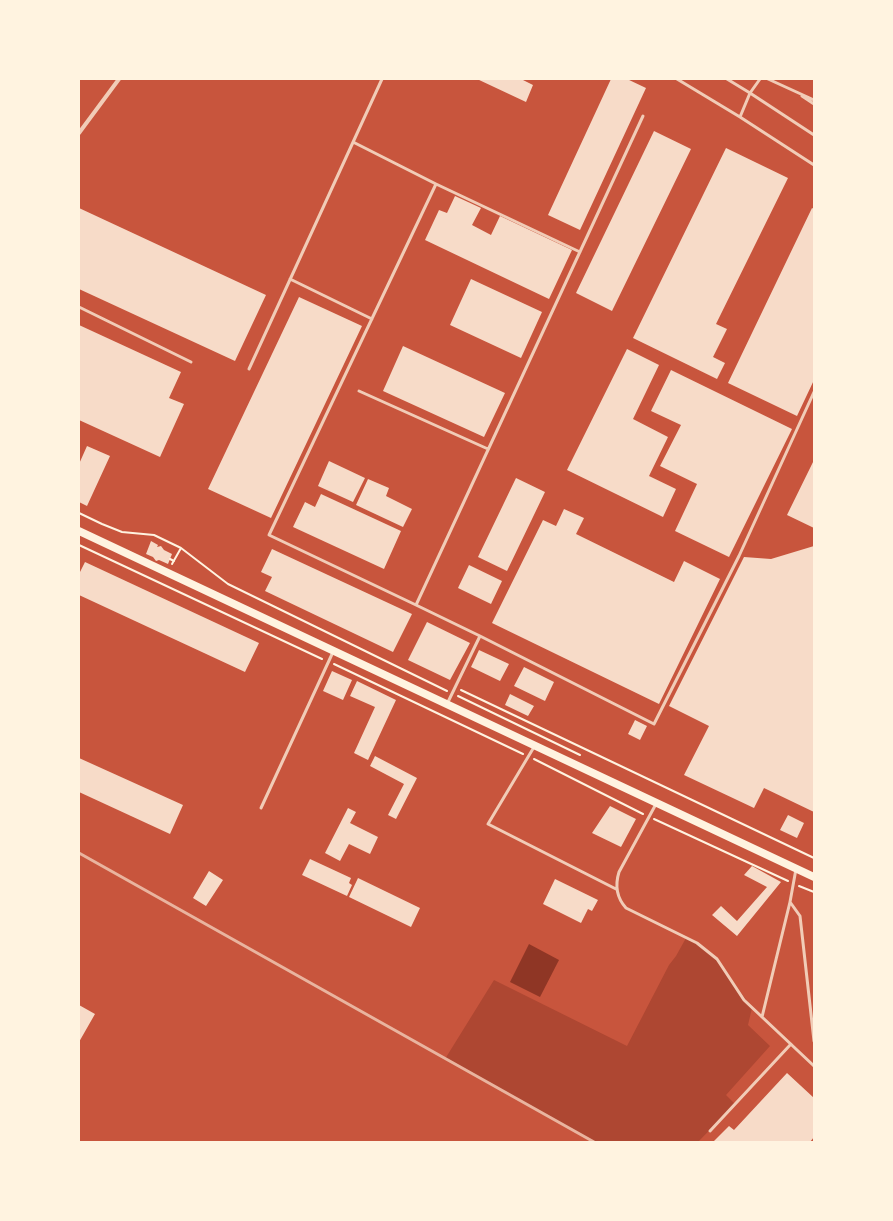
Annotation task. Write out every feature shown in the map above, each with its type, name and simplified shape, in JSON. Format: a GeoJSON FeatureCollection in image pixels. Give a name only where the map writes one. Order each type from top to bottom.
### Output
{"type":"FeatureCollection","features":[{"type":"Feature","properties":{"kind":"main road"},"geometry":{"type":"LineString","coordinates":[[79,531],[814,877]]}},
{"type":"Feature","properties":{"kind":"street"},"geometry":{"type":"LineString","coordinates":[[79,133],[119,79]]}},
{"type":"Feature","properties":{"kind":"lane"},"geometry":{"type":"LineString","coordinates":[[250,369],[382,79]]}},
{"type":"Feature","properties":{"kind":"lane"},"geometry":{"type":"LineString","coordinates":[[677,79],[740,117],[814,165]]}},
{"type":"Feature","properties":{"kind":"lane"},"geometry":{"type":"LineString","coordinates":[[727,79],[814,135]]}},
{"type":"Feature","properties":{"kind":"lane"},"geometry":{"type":"LineString","coordinates":[[740,117],[750,93],[760,79]]}},
{"type":"Feature","properties":{"kind":"lane"},"geometry":{"type":"LineString","coordinates":[[768,79],[814,100]]}},
{"type":"Feature","properties":{"kind":"lane"},"geometry":{"type":"LineString","coordinates":[[794,91],[814,104]]}},
{"type":"Feature","properties":{"kind":"lane"},"geometry":{"type":"LineString","coordinates":[[416,605],[643,116]]}},
{"type":"Feature","properties":{"kind":"lane"},"geometry":{"type":"LineString","coordinates":[[353,142],[436,184],[580,252]]}},
{"type":"Feature","properties":{"kind":"lane"},"geometry":{"type":"LineString","coordinates":[[436,184],[269,535],[480,636],[654,724],[739,556],[814,392]]}},
{"type":"Feature","properties":{"kind":"lane"},"geometry":{"type":"LineString","coordinates":[[290,279],[372,319]]}},
{"type":"Feature","properties":{"kind":"lane"},"geometry":{"type":"LineString","coordinates":[[79,307],[191,362]]}},
{"type":"Feature","properties":{"kind":"lane"},"geometry":{"type":"LineString","coordinates":[[359,391],[488,449]]}},
{"type":"Feature","properties":{"kind":"lane"},"geometry":{"type":"LineString","coordinates":[[447,704],[480,636]]}},
{"type":"Feature","properties":{"kind":"lane"},"geometry":{"type":"LineString","coordinates":[[261,808],[333,651]]}},
{"type":"Feature","properties":{"kind":"lane"},"geometry":{"type":"LineString","coordinates":[[535,745],[488,824],[616,889]]}},
{"type":"Feature","properties":{"kind":"lane"},"geometry":{"type":"LineString","coordinates":[[657,803],[619,872],[616,889],[622,903],[626,908],[697,943],[717,958],[744,1000],[814,1066]]}},
{"type":"Feature","properties":{"kind":"lane"},"geometry":{"type":"LineString","coordinates":[[762,1017],[790,902],[796,869]]}},
{"type":"Feature","properties":{"kind":"lane"},"geometry":{"type":"LineString","coordinates":[[790,902],[800,916],[814,1041]]}},
{"type":"Feature","properties":{"kind":"lane"},"geometry":{"type":"LineString","coordinates":[[710,1130],[791,1044]]}},
{"type":"Feature","properties":{"kind":"path"},"geometry":{"type":"LineString","coordinates":[[79,513],[122,532],[154,535],[181,548],[228,584],[452,693]]}},
{"type":"Feature","properties":{"kind":"path"},"geometry":{"type":"LineString","coordinates":[[79,545],[319,657]]}},
{"type":"Feature","properties":{"kind":"path"},"geometry":{"type":"LineString","coordinates":[[168,573],[181,548]]}},
{"type":"Feature","properties":{"kind":"path"},"geometry":{"type":"LineString","coordinates":[[170,559],[174,561]]}},
{"type":"Feature","properties":{"kind":"path"},"geometry":{"type":"LineString","coordinates":[[341,668],[523,753]]}},
{"type":"Feature","properties":{"kind":"path"},"geometry":{"type":"LineString","coordinates":[[455,687],[814,858]]}},
{"type":"Feature","properties":{"kind":"path"},"geometry":{"type":"LineString","coordinates":[[540,762],[639,812]]}},
{"type":"Feature","properties":{"kind":"path"},"geometry":{"type":"LineString","coordinates":[[664,823],[784,879]]}},
{"type":"Feature","properties":{"kind":"path"},"geometry":{"type":"LineString","coordinates":[[807,889],[814,892]]}},
{"type":"Feature","properties":{"kind":"shaded area"},"geometry":{"type":"Polygon","coordinates":[[[686,938],[697,943],[717,959],[752,1008],[748,1025],[770,1046],[726,1095],[735,1104],[698,1142],[594,1142],[445,1059],[494,980],[627,1046],[669,965],[686,938]]]}},
{"type":"Feature","properties":{"kind":"shaded area"},"geometry":{"type":"Polygon","coordinates":[[[529,944],[559,960],[540,997],[510,982],[529,944]]]}},
{"type":"Feature","properties":{"kind":"building"},"geometry":{"type":"Polygon","coordinates":[[[477,79],[521,79],[533,85],[526,102],[477,79]]]}},
{"type":"Feature","properties":{"kind":"building"},"geometry":{"type":"Polygon","coordinates":[[[611,79],[627,79],[646,88],[580,230],[548,215],[611,79]]]}},
{"type":"Feature","properties":{"kind":"building"},"geometry":{"type":"Polygon","coordinates":[[[654,131],[691,149],[612,311],[576,293],[654,131]]]}},
{"type":"Feature","properties":{"kind":"building"},"geometry":{"type":"Polygon","coordinates":[[[726,148],[788,178],[716,324],[727,329],[713,357],[725,363],[717,379],[633,338],[726,148]]]}},
{"type":"Feature","properties":{"kind":"building"},"geometry":{"type":"Polygon","coordinates":[[[455,196],[481,208],[472,225],[491,235],[500,216],[572,250],[549,299],[425,240],[439,210],[447,213],[455,196]]]}},
{"type":"Feature","properties":{"kind":"building"},"geometry":{"type":"Polygon","coordinates":[[[79,208],[266,295],[235,361],[79,289],[79,208]]]}},
{"type":"Feature","properties":{"kind":"building"},"geometry":{"type":"Polygon","coordinates":[[[812,208],[814,209],[814,380],[797,416],[728,383],[812,208]]]}},
{"type":"Feature","properties":{"kind":"building"},"geometry":{"type":"Polygon","coordinates":[[[471,279],[542,312],[521,358],[450,325],[471,279]]]}},
{"type":"Feature","properties":{"kind":"building"},"geometry":{"type":"Polygon","coordinates":[[[299,297],[362,326],[271,518],[208,489],[299,297]]]}},
{"type":"Feature","properties":{"kind":"building"},"geometry":{"type":"Polygon","coordinates":[[[79,325],[181,372],[169,398],[184,404],[160,457],[79,420],[79,325]]]}},
{"type":"Feature","properties":{"kind":"building"},"geometry":{"type":"Polygon","coordinates":[[[403,346],[505,393],[484,437],[383,391],[403,346]]]}},
{"type":"Feature","properties":{"kind":"building"},"geometry":{"type":"Polygon","coordinates":[[[627,349],[659,365],[633,419],[668,437],[649,476],[676,489],[663,517],[567,470],[627,349]]]}},
{"type":"Feature","properties":{"kind":"building"},"geometry":{"type":"Polygon","coordinates":[[[671,370],[792,429],[729,557],[675,531],[697,484],[660,466],[681,425],[651,411],[671,370]]]}},
{"type":"Feature","properties":{"kind":"building"},"geometry":{"type":"Polygon","coordinates":[[[87,446],[110,456],[87,506],[79,502],[79,464],[87,446]]]}},
{"type":"Feature","properties":{"kind":"building"},"geometry":{"type":"Polygon","coordinates":[[[814,460],[814,528],[787,515],[814,460]]]}},
{"type":"Feature","properties":{"kind":"building"},"geometry":{"type":"Polygon","coordinates":[[[329,461],[365,478],[353,502],[318,486],[329,461]]]}},
{"type":"Feature","properties":{"kind":"building"},"geometry":{"type":"Polygon","coordinates":[[[516,478],[545,492],[507,571],[478,557],[516,478]]]}},
{"type":"Feature","properties":{"kind":"building"},"geometry":{"type":"Polygon","coordinates":[[[368,479],[389,488],[386,496],[412,509],[403,527],[356,505],[368,479]]]}},
{"type":"Feature","properties":{"kind":"building"},"geometry":{"type":"Polygon","coordinates":[[[321,494],[401,531],[384,569],[293,527],[305,502],[315,507],[321,494]]]}},
{"type":"Feature","properties":{"kind":"building"},"geometry":{"type":"Polygon","coordinates":[[[564,509],[584,518],[576,534],[674,582],[684,561],[720,579],[659,704],[492,623],[543,520],[556,526],[564,509]]]}},
{"type":"Feature","properties":{"kind":"building"},"geometry":{"type":"Polygon","coordinates":[[[151,541],[158,545],[157,547],[161,546],[164,550],[172,554],[168,564],[159,560],[156,561],[153,557],[146,554],[151,541]]]}},
{"type":"Feature","properties":{"kind":"building"},"geometry":{"type":"Polygon","coordinates":[[[814,546],[814,812],[764,788],[754,808],[684,775],[709,726],[669,706],[744,557],[771,559],[814,546]]]}},
{"type":"Feature","properties":{"kind":"building"},"geometry":{"type":"Polygon","coordinates":[[[272,549],[412,614],[393,652],[265,591],[272,577],[261,572],[272,549]]]}},
{"type":"Feature","properties":{"kind":"building"},"geometry":{"type":"Polygon","coordinates":[[[85,562],[259,643],[245,672],[79,595],[79,574],[85,562]]]}},
{"type":"Feature","properties":{"kind":"building"},"geometry":{"type":"Polygon","coordinates":[[[469,565],[502,581],[491,604],[458,588],[469,565]]]}},
{"type":"Feature","properties":{"kind":"building"},"geometry":{"type":"Polygon","coordinates":[[[427,622],[470,643],[450,680],[408,660],[427,622]]]}},
{"type":"Feature","properties":{"kind":"building"},"geometry":{"type":"Polygon","coordinates":[[[479,650],[509,664],[500,681],[471,667],[479,650]]]}},
{"type":"Feature","properties":{"kind":"building"},"geometry":{"type":"Polygon","coordinates":[[[524,667],[554,682],[545,701],[514,686],[524,667]]]}},
{"type":"Feature","properties":{"kind":"building"},"geometry":{"type":"Polygon","coordinates":[[[332,671],[352,680],[343,700],[323,691],[332,671]]]}},
{"type":"Feature","properties":{"kind":"building"},"geometry":{"type":"Polygon","coordinates":[[[357,681],[396,700],[368,760],[354,753],[375,707],[350,696],[357,681]]]}},
{"type":"Feature","properties":{"kind":"building"},"geometry":{"type":"Polygon","coordinates":[[[510,694],[534,706],[528,716],[505,705],[510,694]]]}},
{"type":"Feature","properties":{"kind":"building"},"geometry":{"type":"Polygon","coordinates":[[[635,720],[647,726],[640,740],[628,734],[635,720]]]}},
{"type":"Feature","properties":{"kind":"building"},"geometry":{"type":"Polygon","coordinates":[[[375,756],[417,778],[396,819],[388,815],[404,784],[370,766],[375,756]]]}},
{"type":"Feature","properties":{"kind":"building"},"geometry":{"type":"Polygon","coordinates":[[[79,758],[183,805],[170,834],[79,792],[79,758]]]}},
{"type":"Feature","properties":{"kind":"building"},"geometry":{"type":"Polygon","coordinates":[[[610,806],[636,819],[621,847],[592,833],[610,806]]]}},
{"type":"Feature","properties":{"kind":"building"},"geometry":{"type":"Polygon","coordinates":[[[348,808],[356,812],[350,823],[378,837],[370,854],[349,844],[340,861],[325,853],[348,808]]]}},
{"type":"Feature","properties":{"kind":"building"},"geometry":{"type":"Polygon","coordinates":[[[788,815],[804,823],[797,838],[780,830],[788,815]]]}},
{"type":"Feature","properties":{"kind":"building"},"geometry":{"type":"Polygon","coordinates":[[[310,859],[351,878],[349,883],[352,885],[347,896],[302,875],[310,859]]]}},
{"type":"Feature","properties":{"kind":"building"},"geometry":{"type":"Polygon","coordinates":[[[752,866],[781,882],[737,936],[712,915],[721,906],[737,921],[767,887],[744,875],[752,866]]]}},
{"type":"Feature","properties":{"kind":"building"},"geometry":{"type":"Polygon","coordinates":[[[209,871],[223,880],[206,906],[193,898],[209,871]]]}},
{"type":"Feature","properties":{"kind":"building"},"geometry":{"type":"Polygon","coordinates":[[[358,878],[420,908],[411,927],[349,897],[358,878]]]}},
{"type":"Feature","properties":{"kind":"building"},"geometry":{"type":"Polygon","coordinates":[[[555,879],[598,900],[592,911],[588,909],[581,923],[543,904],[555,879]]]}},
{"type":"Feature","properties":{"kind":"building"},"geometry":{"type":"Polygon","coordinates":[[[79,1005],[95,1014],[79,1042],[79,1005]]]}},
{"type":"Feature","properties":{"kind":"building"},"geometry":{"type":"Polygon","coordinates":[[[787,1073],[814,1098],[814,1137],[810,1142],[713,1142],[729,1126],[734,1130],[787,1073]]]}},
{"type":"Feature","properties":{"kind":"railway"},"geometry":{"type":"LineString","coordinates":[[79,853],[594,1142]]}}]}
